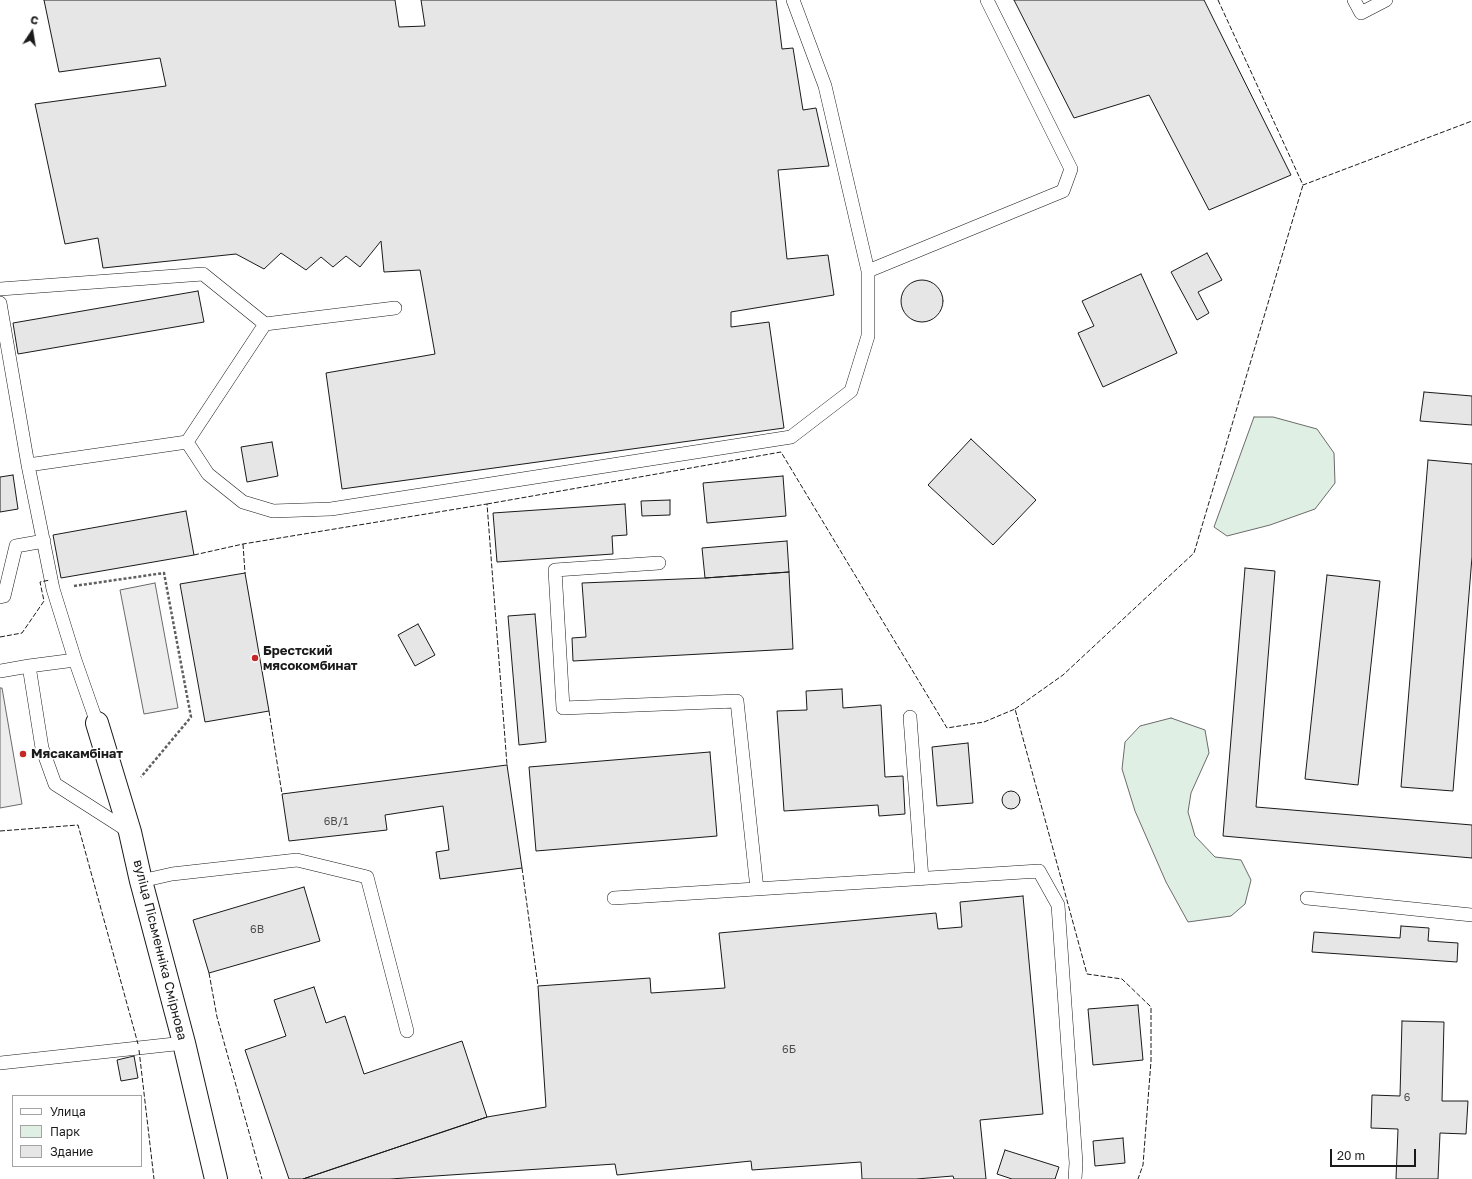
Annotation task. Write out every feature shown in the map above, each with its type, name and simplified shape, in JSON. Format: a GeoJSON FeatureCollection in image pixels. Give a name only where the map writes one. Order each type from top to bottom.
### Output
{"type":"FeatureCollection","features":[{"type":"Feature","properties":{"kind":"street","name":"вуліца Пісьменніка Смірнова"},"geometry":{"type":"LineString","coordinates":[[97,723],[130,832],[141,881],[184,1042],[216,1179]]}},
{"type":"Feature","properties":{"kind":"lane"},"geometry":{"type":"LineString","coordinates":[[187,442],[208,474],[220,484],[243,502],[273,511],[331,509],[791,437],[851,391],[868,336],[868,271],[825,86],[793,0]]}},
{"type":"Feature","properties":{"kind":"lane"},"geometry":{"type":"LineString","coordinates":[[868,271],[1063,191],[1071,169],[987,0]]}},
{"type":"Feature","properties":{"kind":"lane"},"geometry":{"type":"LineString","coordinates":[[1354,0],[1361,13],[1386,0]]}},
{"type":"Feature","properties":{"kind":"lane"},"geometry":{"type":"LineString","coordinates":[[0,289],[203,274],[265,324],[394,308]]}},
{"type":"Feature","properties":{"kind":"lane"},"geometry":{"type":"LineString","coordinates":[[0,303],[28,465],[53,589],[75,660],[97,723]]}},
{"type":"Feature","properties":{"kind":"lane"},"geometry":{"type":"LineString","coordinates":[[28,465],[187,442],[265,324]]}},
{"type":"Feature","properties":{"kind":"lane"},"geometry":{"type":"LineString","coordinates":[[0,597],[4,596],[16,546],[44,541]]}},
{"type":"Feature","properties":{"kind":"lane"},"geometry":{"type":"LineString","coordinates":[[660,563],[555,570],[563,708],[737,701],[757,889]]}},
{"type":"Feature","properties":{"kind":"lane"},"geometry":{"type":"LineString","coordinates":[[0,671],[75,660]]}},
{"type":"Feature","properties":{"kind":"lane"},"geometry":{"type":"LineString","coordinates":[[29,666],[42,748],[55,784],[130,832]]}},
{"type":"Feature","properties":{"kind":"lane"},"geometry":{"type":"LineString","coordinates":[[910,717],[922,879]]}},
{"type":"Feature","properties":{"kind":"lane"},"geometry":{"type":"LineString","coordinates":[[141,881],[172,874],[297,860],[367,877],[407,1031]]}},
{"type":"Feature","properties":{"kind":"lane"},"geometry":{"type":"LineString","coordinates":[[614,898],[1039,871],[1058,905],[1076,1164],[1075,1179]]}},
{"type":"Feature","properties":{"kind":"lane"},"geometry":{"type":"LineString","coordinates":[[1307,898],[1472,915]]}},
{"type":"Feature","properties":{"kind":"lane"},"geometry":{"type":"LineString","coordinates":[[0,1063],[184,1042]]}},
{"type":"Feature","properties":{"kind":"path"},"geometry":{"type":"LineString","coordinates":[[53,589],[164,573],[191,717],[138,780]]}},
{"type":"Feature","properties":{"kind":"green space"},"geometry":{"type":"Polygon","coordinates":[[[1254,417],[1273,417],[1317,429],[1334,453],[1335,483],[1315,509],[1270,525],[1227,536],[1214,527],[1254,417]]]}},
{"type":"Feature","properties":{"kind":"green space"},"geometry":{"type":"Polygon","coordinates":[[[1171,718],[1205,730],[1209,753],[1191,793],[1188,812],[1195,836],[1215,857],[1241,860],[1251,880],[1245,904],[1231,916],[1188,922],[1166,882],[1135,811],[1122,769],[1125,742],[1140,726],[1171,718]]]}},
{"type":"Feature","properties":{"kind":"shaded area"},"geometry":{"type":"Polygon","coordinates":[[[155,583],[178,708],[144,714],[120,590],[155,583]]]}},
{"type":"Feature","properties":{"kind":"shaded area"},"geometry":{"type":"Polygon","coordinates":[[[0,688],[2,688],[22,804],[0,808],[0,688]]]}},
{"type":"Feature","properties":{"kind":"building"},"geometry":{"type":"Polygon","coordinates":[[[44,0],[395,0],[399,27],[425,26],[421,0],[776,0],[782,49],[793,48],[803,110],[816,108],[829,166],[778,170],[787,259],[828,255],[834,295],[731,312],[731,327],[769,322],[784,428],[342,489],[326,373],[435,354],[420,270],[384,272],[381,241],[360,267],[346,256],[333,267],[321,257],[306,270],[281,253],[264,269],[236,254],[103,268],[98,238],[65,244],[35,104],[166,86],[160,58],[59,72],[44,0]]]}},
{"type":"Feature","properties":{"kind":"building"},"geometry":{"type":"Polygon","coordinates":[[[1014,0],[1204,0],[1291,175],[1209,210],[1149,95],[1074,118],[1014,0]]]}},
{"type":"Feature","properties":{"kind":"building"},"geometry":{"type":"Polygon","coordinates":[[[1207,253],[1222,280],[1198,292],[1209,313],[1197,320],[1171,272],[1207,253]]]}},
{"type":"Feature","properties":{"kind":"building"},"geometry":{"type":"Polygon","coordinates":[[[1141,274],[1177,353],[1103,387],[1078,333],[1094,326],[1082,301],[1141,274]]]}},
{"type":"Feature","properties":{"kind":"building"},"geometry":{"type":"Polygon","coordinates":[[[922,280],[937,286],[943,301],[937,316],[922,322],[907,316],[901,301],[907,286],[922,280]]]}},
{"type":"Feature","properties":{"kind":"building"},"geometry":{"type":"Polygon","coordinates":[[[198,291],[204,322],[18,354],[13,323],[198,291]]]}},
{"type":"Feature","properties":{"kind":"building"},"geometry":{"type":"Polygon","coordinates":[[[1424,392],[1472,396],[1472,425],[1420,421],[1424,392]]]}},
{"type":"Feature","properties":{"kind":"building"},"geometry":{"type":"Polygon","coordinates":[[[971,439],[1036,500],[993,545],[928,485],[971,439]]]}},
{"type":"Feature","properties":{"kind":"building"},"geometry":{"type":"Polygon","coordinates":[[[272,442],[278,476],[247,482],[241,447],[272,442]]]}},
{"type":"Feature","properties":{"kind":"building"},"geometry":{"type":"Polygon","coordinates":[[[1428,460],[1472,464],[1472,557],[1453,791],[1401,787],[1428,460]]]}},
{"type":"Feature","properties":{"kind":"building"},"geometry":{"type":"Polygon","coordinates":[[[13,475],[18,509],[0,512],[0,477],[13,475]]]}},
{"type":"Feature","properties":{"kind":"building"},"geometry":{"type":"Polygon","coordinates":[[[783,476],[786,516],[707,523],[703,483],[783,476]]]}},
{"type":"Feature","properties":{"kind":"building"},"geometry":{"type":"Polygon","coordinates":[[[670,500],[670,515],[642,516],[641,501],[670,500]]]}},
{"type":"Feature","properties":{"kind":"building"},"geometry":{"type":"Polygon","coordinates":[[[625,504],[627,535],[612,536],[613,554],[497,562],[493,513],[625,504]]]}},
{"type":"Feature","properties":{"kind":"building"},"geometry":{"type":"Polygon","coordinates":[[[186,511],[194,555],[61,578],[53,535],[186,511]]]}},
{"type":"Feature","properties":{"kind":"building"},"geometry":{"type":"Polygon","coordinates":[[[787,541],[789,572],[705,578],[702,548],[787,541]]]}},
{"type":"Feature","properties":{"kind":"building"},"geometry":{"type":"Polygon","coordinates":[[[1245,568],[1275,571],[1256,807],[1472,825],[1472,858],[1223,836],[1245,568]]]}},
{"type":"Feature","properties":{"kind":"building"},"geometry":{"type":"Polygon","coordinates":[[[789,572],[793,649],[573,661],[572,638],[586,637],[582,583],[705,578],[789,572]]]}},
{"type":"Feature","properties":{"kind":"building"},"geometry":{"type":"Polygon","coordinates":[[[245,573],[269,711],[205,722],[180,584],[245,573]]]}},
{"type":"Feature","properties":{"kind":"building"},"geometry":{"type":"Polygon","coordinates":[[[1327,575],[1380,581],[1358,785],[1305,779],[1327,575]]]}},
{"type":"Feature","properties":{"kind":"building"},"geometry":{"type":"Polygon","coordinates":[[[535,614],[546,742],[519,745],[508,616],[535,614]]]}},
{"type":"Feature","properties":{"kind":"building"},"geometry":{"type":"Polygon","coordinates":[[[418,624],[435,655],[415,666],[398,635],[418,624]]]}},
{"type":"Feature","properties":{"kind":"building"},"geometry":{"type":"Polygon","coordinates":[[[842,689],[843,708],[881,705],[885,777],[903,776],[905,814],[879,816],[878,805],[784,811],[777,711],[807,710],[806,691],[842,689]]]}},
{"type":"Feature","properties":{"kind":"building"},"geometry":{"type":"Polygon","coordinates":[[[968,743],[973,803],[937,806],[932,747],[968,743]]]}},
{"type":"Feature","properties":{"kind":"building"},"geometry":{"type":"Polygon","coordinates":[[[710,752],[717,836],[536,851],[529,767],[710,752]]]}},
{"type":"Feature","properties":{"kind":"building"},"geometry":{"type":"Polygon","coordinates":[[[507,765],[522,868],[440,879],[436,852],[449,850],[443,806],[385,815],[387,830],[289,841],[282,794],[507,765]]]}},
{"type":"Feature","properties":{"kind":"building"},"geometry":{"type":"Polygon","coordinates":[[[1007,791],[1015,791],[1020,796],[1018,807],[1015,809],[1007,809],[1002,804],[1002,796],[1007,791]]]}},
{"type":"Feature","properties":{"kind":"building"},"geometry":{"type":"Polygon","coordinates":[[[304,887],[320,941],[209,973],[193,920],[304,887]]]}},
{"type":"Feature","properties":{"kind":"building"},"geometry":{"type":"Polygon","coordinates":[[[1023,896],[1043,1114],[980,1120],[986,1179],[954,1179],[953,1176],[916,1179],[862,1179],[861,1162],[752,1170],[751,1161],[617,1175],[615,1164],[390,1179],[303,1179],[487,1117],[546,1107],[538,986],[650,978],[651,993],[725,988],[719,933],[936,913],[938,929],[962,927],[960,902],[1023,896]]]}},
{"type":"Feature","properties":{"kind":"building"},"geometry":{"type":"Polygon","coordinates":[[[1401,926],[1429,928],[1428,941],[1458,943],[1457,962],[1312,952],[1314,932],[1400,938],[1401,926]]]}},
{"type":"Feature","properties":{"kind":"building"},"geometry":{"type":"Polygon","coordinates":[[[314,987],[326,1023],[345,1016],[364,1074],[462,1041],[487,1117],[303,1179],[289,1179],[245,1050],[286,1036],[274,1000],[314,987]]]}},
{"type":"Feature","properties":{"kind":"building"},"geometry":{"type":"Polygon","coordinates":[[[1138,1005],[1143,1060],[1093,1065],[1088,1009],[1138,1005]]]}},
{"type":"Feature","properties":{"kind":"building"},"geometry":{"type":"Polygon","coordinates":[[[1402,1021],[1444,1022],[1442,1101],[1468,1101],[1466,1134],[1440,1133],[1438,1179],[1396,1179],[1398,1129],[1371,1128],[1372,1095],[1400,1096],[1402,1021]]]}},
{"type":"Feature","properties":{"kind":"building"},"geometry":{"type":"Polygon","coordinates":[[[134,1056],[138,1078],[121,1081],[117,1060],[134,1056]]]}},
{"type":"Feature","properties":{"kind":"building"},"geometry":{"type":"Polygon","coordinates":[[[1123,1138],[1125,1163],[1095,1166],[1093,1141],[1123,1138]]]}},
{"type":"Feature","properties":{"kind":"building"},"geometry":{"type":"Polygon","coordinates":[[[1005,1150],[1059,1167],[1055,1179],[1012,1179],[997,1174],[1005,1150]]]}},
{"type":"Feature","properties":{"kind":"fence"},"geometry":{"type":"LineString","coordinates":[[1218,0],[1303,185],[1472,121]]}},
{"type":"Feature","properties":{"kind":"fence"},"geometry":{"type":"LineString","coordinates":[[1015,709],[1063,675],[1194,553],[1303,185]]}},
{"type":"Feature","properties":{"kind":"fence"},"geometry":{"type":"LineString","coordinates":[[487,504],[781,452],[947,728],[984,722],[1015,709],[1087,974],[1122,979],[1151,1007],[1151,1061],[1143,1165],[1138,1179]]}},
{"type":"Feature","properties":{"kind":"fence"},"geometry":{"type":"LineString","coordinates":[[194,555],[243,544],[487,504],[507,765]]}},
{"type":"Feature","properties":{"kind":"fence"},"geometry":{"type":"LineString","coordinates":[[243,544],[245,573]]}},
{"type":"Feature","properties":{"kind":"fence"},"geometry":{"type":"LineString","coordinates":[[0,637],[22,633],[44,601],[40,582],[50,580]]}},
{"type":"Feature","properties":{"kind":"fence"},"geometry":{"type":"LineString","coordinates":[[269,711],[282,794]]}},
{"type":"Feature","properties":{"kind":"fence"},"geometry":{"type":"LineString","coordinates":[[0,831],[78,825],[138,1044]]}},
{"type":"Feature","properties":{"kind":"fence"},"geometry":{"type":"LineString","coordinates":[[522,868],[538,986]]}},
{"type":"Feature","properties":{"kind":"fence"},"geometry":{"type":"LineString","coordinates":[[209,973],[217,1017],[262,1179]]}},
{"type":"Feature","properties":{"kind":"fence"},"geometry":{"type":"LineString","coordinates":[[139,1050],[154,1179]]}},
{"type":"Feature","properties":{"kind":"place","name":"Брестский мясокомбинат"},"geometry":{"type":"Point","coordinates":[255,658]}},
{"type":"Feature","properties":{"kind":"place","name":"Мясакамбінат"},"geometry":{"type":"Point","coordinates":[23,754]}}]}
